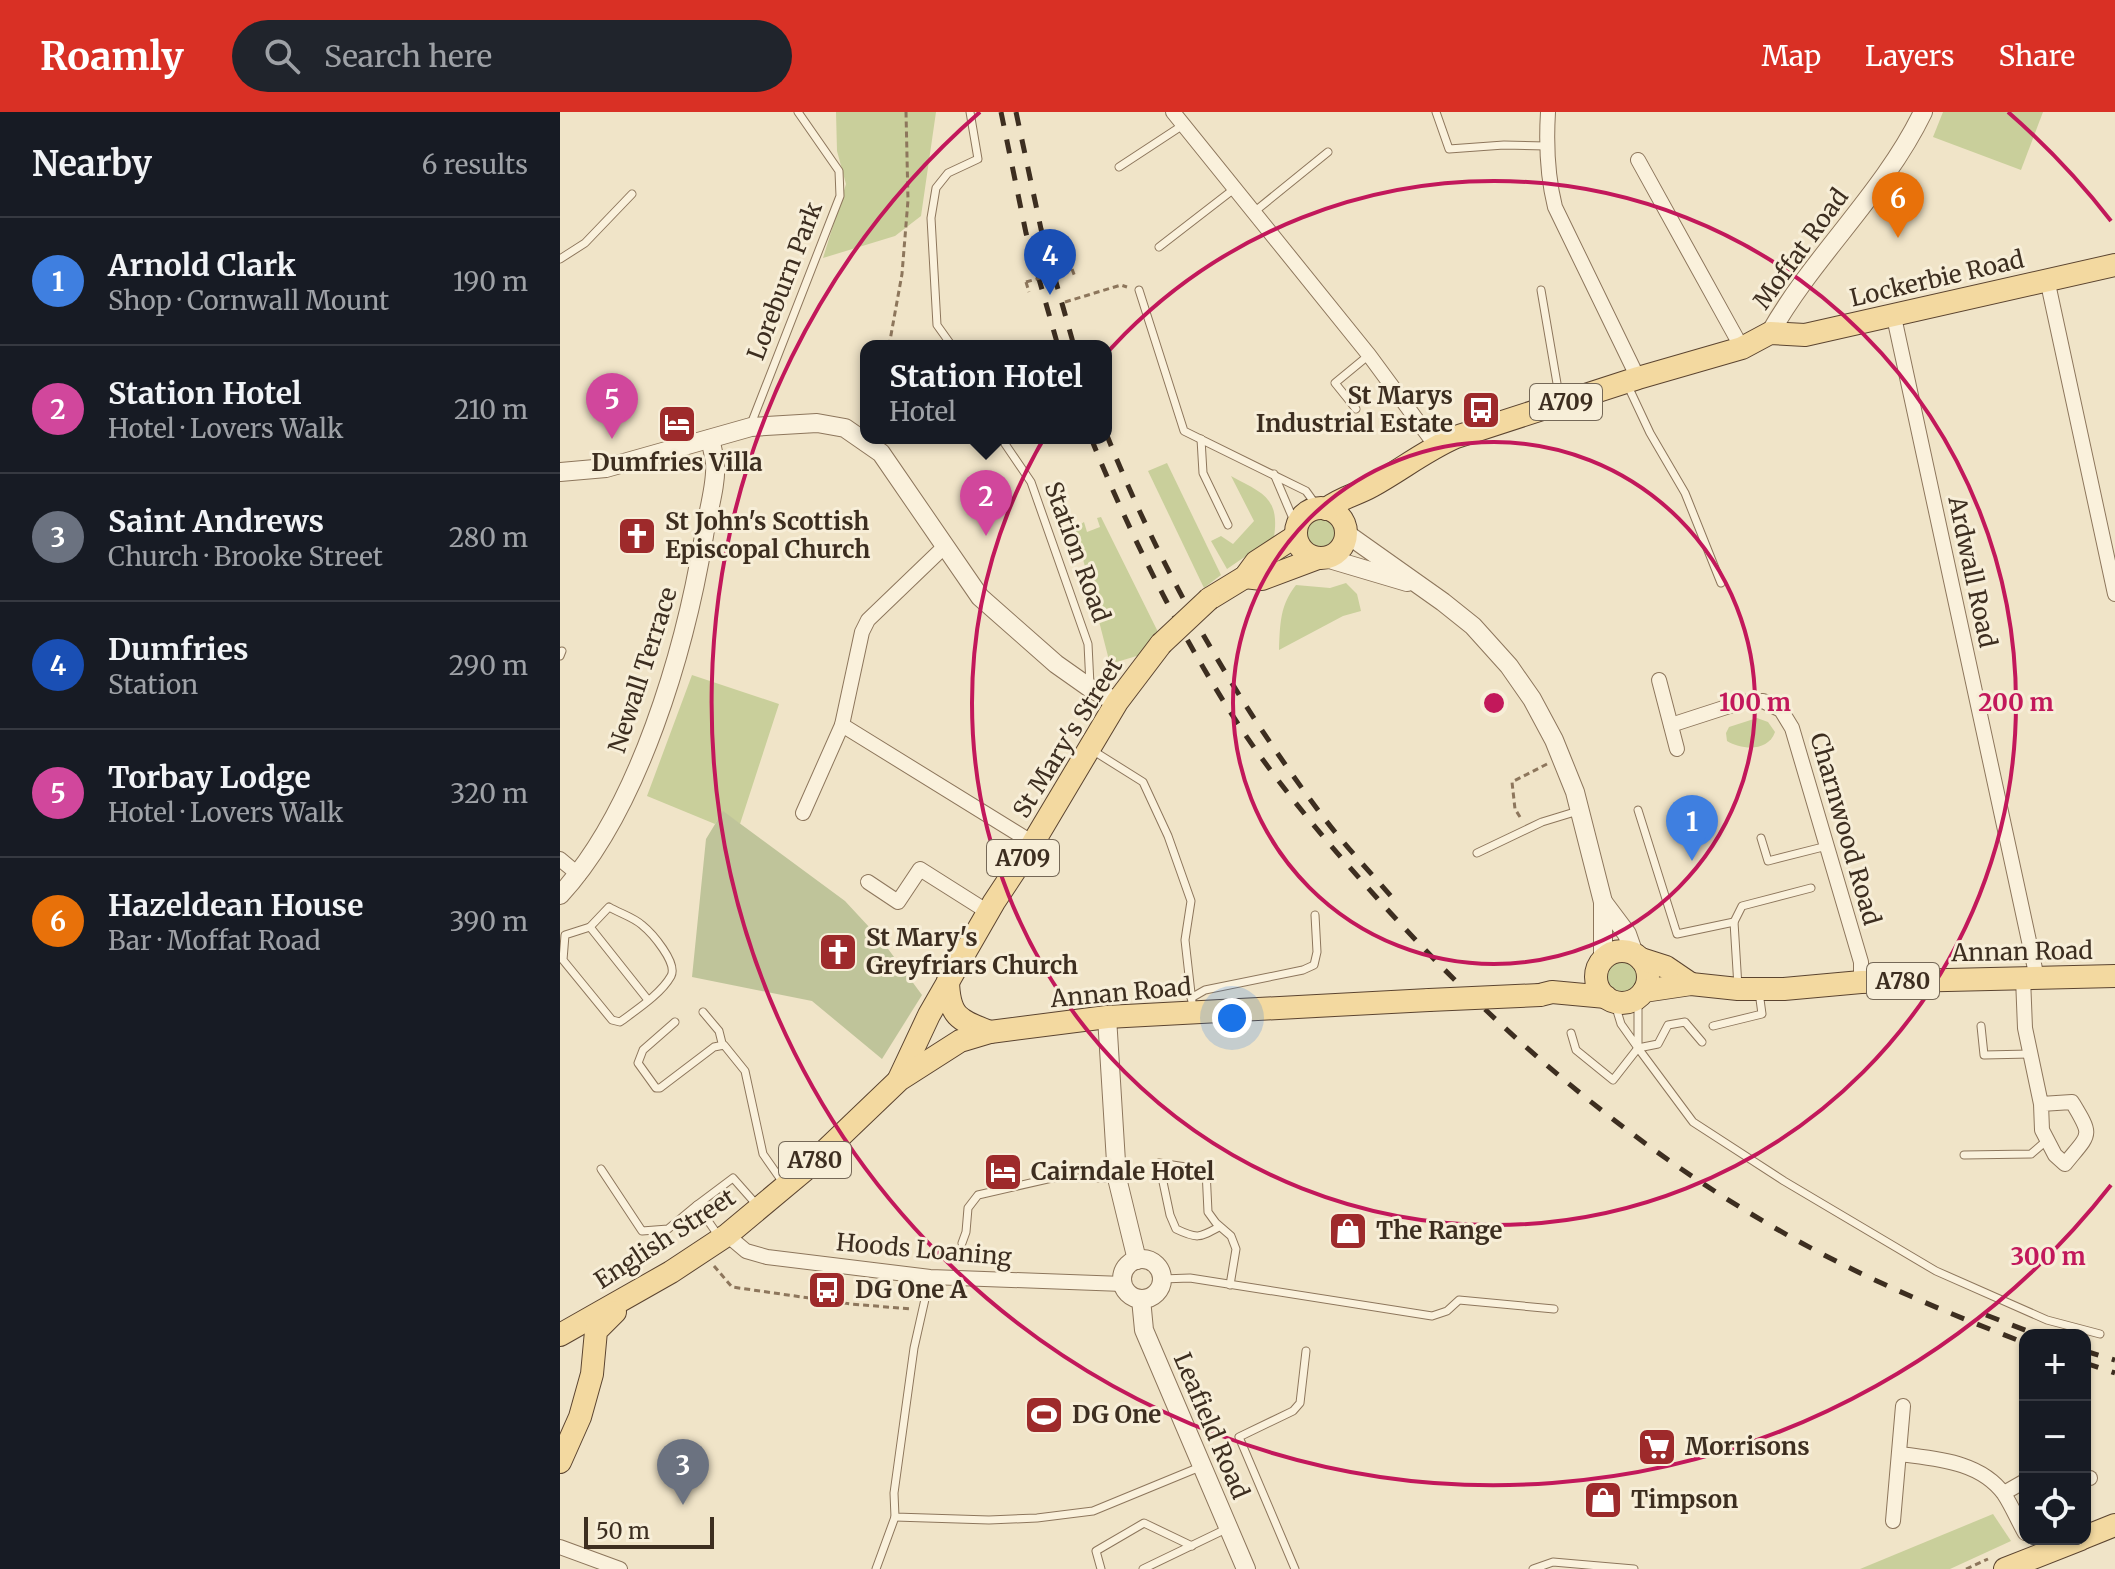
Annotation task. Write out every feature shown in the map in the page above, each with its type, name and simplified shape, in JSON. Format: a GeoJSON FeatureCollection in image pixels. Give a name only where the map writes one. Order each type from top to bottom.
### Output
{"type":"FeatureCollection","features":[{"type":"Feature","properties":{"kind":"main road","name":"Lockerbie Road"},"geometry":{"type":"LineString","coordinates":[[1770,333],[1805,335],[2115,265]]}},
{"type":"Feature","properties":{"kind":"main road","name":"A709"},"geometry":{"type":"LineString","coordinates":[[1322,509],[1341,497],[1369,488],[1436,446],[1632,380],[1742,348],[1770,333]]}},
{"type":"Feature","properties":{"kind":"main road","name":"A709"},"geometry":{"type":"LineString","coordinates":[[1346,530],[1369,488]]}},
{"type":"Feature","properties":{"kind":"main road"},"geometry":{"type":"LineString","coordinates":[[1322,509],[1338,515],[1346,530],[1341,550],[1322,558],[1303,551],[1297,532],[1305,515],[1322,509]]}},
{"type":"Feature","properties":{"kind":"main road","name":"St Mary's Street"},"geometry":{"type":"LineString","coordinates":[[899,1080],[948,981],[1117,702],[1161,644],[1209,599],[1245,577],[1256,562],[1297,532]]}},
{"type":"Feature","properties":{"kind":"main road","name":"St Mary's Street"},"geometry":{"type":"LineString","coordinates":[[1245,577],[1262,579],[1322,558]]}},
{"type":"Feature","properties":{"kind":"main road"},"geometry":{"type":"LineString","coordinates":[[1617,951],[1638,956],[1648,974],[1641,994],[1622,1002],[1610,999],[1597,983],[1601,963],[1617,951]]}},
{"type":"Feature","properties":{"kind":"main road","name":"Annan Road"},"geometry":{"type":"LineString","coordinates":[[1638,956],[1666,967],[1691,984]]}},
{"type":"Feature","properties":{"kind":"main road","name":"Annan Road"},"geometry":{"type":"LineString","coordinates":[[1546,993],[1601,963]]}},
{"type":"Feature","properties":{"kind":"main road","name":"Annan Road"},"geometry":{"type":"LineString","coordinates":[[1641,994],[1691,984],[1748,989],[1861,982],[2115,976]]}},
{"type":"Feature","properties":{"kind":"main road"},"geometry":{"type":"LineString","coordinates":[[948,981],[953,1011],[960,1020],[990,1032]]}},
{"type":"Feature","properties":{"kind":"main road","name":"Annan Road"},"geometry":{"type":"LineString","coordinates":[[899,1080],[960,1041],[990,1032],[1192,1005],[1429,1000],[1546,993],[1610,999]]}},
{"type":"Feature","properties":{"kind":"main road","name":"English Street"},"geometry":{"type":"LineString","coordinates":[[560,1335],[717,1242],[786,1186],[899,1080]]}},
{"type":"Feature","properties":{"kind":"main road"},"geometry":{"type":"LineString","coordinates":[[560,1462],[580,1417],[592,1374],[596,1331],[633,1294]]}},
{"type":"Feature","properties":{"kind":"main road"},"geometry":{"type":"LineString","coordinates":[[560,1341],[578,1339],[587,1344],[594,1354]]}},
{"type":"Feature","properties":{"kind":"main road"},"geometry":{"type":"LineString","coordinates":[[2091,1535],[2115,1525]]}},
{"type":"Feature","properties":{"kind":"main road"},"geometry":{"type":"LineString","coordinates":[[2005,1569],[2032,1548]]}},
{"type":"Feature","properties":{"kind":"street"},"geometry":{"type":"LineString","coordinates":[[1173,112],[1369,355],[1436,446]]}},
{"type":"Feature","properties":{"kind":"street"},"geometry":{"type":"LineString","coordinates":[[1548,112],[1546,146],[1555,207],[1632,380]]}},
{"type":"Feature","properties":{"kind":"street","name":"Moffat Road"},"geometry":{"type":"LineString","coordinates":[[1770,333],[1812,268],[1888,170],[1923,112]]}},
{"type":"Feature","properties":{"kind":"street"},"geometry":{"type":"LineString","coordinates":[[1638,160],[1742,348]]}},
{"type":"Feature","properties":{"kind":"street"},"geometry":{"type":"LineString","coordinates":[[2047,279],[2115,594]]}},
{"type":"Feature","properties":{"kind":"street","name":"Ardwall Road"},"geometry":{"type":"LineString","coordinates":[[1894,317],[2030,978],[2025,1028],[2046,1141]]}},
{"type":"Feature","properties":{"kind":"street"},"geometry":{"type":"LineString","coordinates":[[560,472],[606,468],[751,427],[817,423],[845,428],[860,435]]}},
{"type":"Feature","properties":{"kind":"street","name":"Newall Terrace"},"geometry":{"type":"LineString","coordinates":[[560,895],[579,875],[631,785],[678,654],[695,591],[715,465],[710,439]]}},
{"type":"Feature","properties":{"kind":"street"},"geometry":{"type":"LineString","coordinates":[[873,444],[980,597],[1056,664],[1117,702]]}},
{"type":"Feature","properties":{"kind":"street"},"geometry":{"type":"LineString","coordinates":[[1346,530],[1473,626],[1509,666],[1532,699],[1554,740],[1580,810],[1603,902],[1601,963]]}},
{"type":"Feature","properties":{"kind":"street"},"geometry":{"type":"LineString","coordinates":[[803,813],[842,725],[852,669],[868,620],[944,547]]}},
{"type":"Feature","properties":{"kind":"street"},"geometry":{"type":"LineString","coordinates":[[1322,558],[1417,586]]}},
{"type":"Feature","properties":{"kind":"street"},"geometry":{"type":"LineString","coordinates":[[1659,680],[1677,749]]}},
{"type":"Feature","properties":{"kind":"street","name":"Charnwood Road"},"geometry":{"type":"LineString","coordinates":[[1671,725],[1742,702],[1763,701],[1781,710],[1792,728],[1827,846],[1861,962],[1861,982]]}},
{"type":"Feature","properties":{"kind":"street"},"geometry":{"type":"LineString","coordinates":[[842,725],[1033,843]]}},
{"type":"Feature","properties":{"kind":"street"},"geometry":{"type":"LineString","coordinates":[[560,859],[579,875]]}},
{"type":"Feature","properties":{"kind":"street"},"geometry":{"type":"LineString","coordinates":[[868,882],[898,902],[920,869],[988,912]]}},
{"type":"Feature","properties":{"kind":"street"},"geometry":{"type":"LineString","coordinates":[[1603,902],[1627,934],[1638,956]]}},
{"type":"Feature","properties":{"kind":"street"},"geometry":{"type":"LineString","coordinates":[[1107,1017],[1117,1178],[1137,1260]]}},
{"type":"Feature","properties":{"kind":"street"},"geometry":{"type":"LineString","coordinates":[[2041,1104],[2072,1102],[2088,1128],[2087,1136],[2065,1164],[2046,1141]]}},
{"type":"Feature","properties":{"kind":"street","name":"Hoods Loaning"},"geometry":{"type":"LineString","coordinates":[[717,1242],[767,1257],[930,1277],[1123,1284]]}},
{"type":"Feature","properties":{"kind":"street"},"geometry":{"type":"LineString","coordinates":[[1143,1259],[1158,1268],[1162,1279],[1153,1296],[1141,1299],[1130,1295],[1123,1284],[1124,1272],[1137,1260],[1143,1259]]}},
{"type":"Feature","properties":{"kind":"street","name":"Leafield Road"},"geometry":{"type":"LineString","coordinates":[[1141,1299],[1144,1330],[1246,1569]]}},
{"type":"Feature","properties":{"kind":"street"},"geometry":{"type":"LineString","coordinates":[[1893,1521],[1903,1406]]}},
{"type":"Feature","properties":{"kind":"street"},"geometry":{"type":"LineString","coordinates":[[1900,1454],[1953,1461],[1988,1478],[2004,1493],[2019,1522]]}},
{"type":"Feature","properties":{"kind":"street"},"geometry":{"type":"LineString","coordinates":[[2004,1493],[2019,1484]]}},
{"type":"Feature","properties":{"kind":"street"},"geometry":{"type":"LineString","coordinates":[[560,1547],[620,1569]]}},
{"type":"Feature","properties":{"kind":"lane","name":"Loreburn Park"},"geometry":{"type":"LineString","coordinates":[[751,427],[840,196],[839,171],[798,112]]}},
{"type":"Feature","properties":{"kind":"lane"},"geometry":{"type":"LineString","coordinates":[[948,340],[937,325],[931,218],[936,188],[948,173],[978,159],[970,112]]}},
{"type":"Feature","properties":{"kind":"lane"},"geometry":{"type":"LineString","coordinates":[[1436,112],[1449,149],[1546,146]]}},
{"type":"Feature","properties":{"kind":"lane"},"geometry":{"type":"LineString","coordinates":[[1119,167],[1183,125]]}},
{"type":"Feature","properties":{"kind":"lane"},"geometry":{"type":"LineString","coordinates":[[1252,213],[1328,152]]}},
{"type":"Feature","properties":{"kind":"lane"},"geometry":{"type":"LineString","coordinates":[[1159,247],[1234,189]]}},
{"type":"Feature","properties":{"kind":"lane"},"geometry":{"type":"LineString","coordinates":[[560,259],[585,243],[632,194]]}},
{"type":"Feature","properties":{"kind":"lane"},"geometry":{"type":"LineString","coordinates":[[1139,290],[1184,431],[1306,491],[1322,509]]}},
{"type":"Feature","properties":{"kind":"lane"},"geometry":{"type":"LineString","coordinates":[[1541,290],[1561,403]]}},
{"type":"Feature","properties":{"kind":"lane"},"geometry":{"type":"LineString","coordinates":[[1356,409],[1335,383],[1369,355]]}},
{"type":"Feature","properties":{"kind":"lane"},"geometry":{"type":"LineString","coordinates":[[1632,380],[1650,433],[1685,493],[1721,583]]}},
{"type":"Feature","properties":{"kind":"lane"},"geometry":{"type":"LineString","coordinates":[[1201,439],[1203,473],[1228,525]]}},
{"type":"Feature","properties":{"kind":"lane","name":"Station Road"},"geometry":{"type":"LineString","coordinates":[[1005,444],[1031,482],[1088,644],[1090,688]]}},
{"type":"Feature","properties":{"kind":"lane"},"geometry":{"type":"LineString","coordinates":[[1274,474],[1297,532]]}},
{"type":"Feature","properties":{"kind":"lane"},"geometry":{"type":"LineString","coordinates":[[1088,748],[1143,782],[1168,836],[1191,901],[1185,940],[1192,1005]]}},
{"type":"Feature","properties":{"kind":"lane"},"geometry":{"type":"LineString","coordinates":[[1477,853],[1542,822],[1580,810]]}},
{"type":"Feature","properties":{"kind":"lane"},"geometry":{"type":"LineString","coordinates":[[1638,810],[1677,934],[1734,922]]}},
{"type":"Feature","properties":{"kind":"lane"},"geometry":{"type":"LineString","coordinates":[[1761,838],[1768,861],[1827,846]]}},
{"type":"Feature","properties":{"kind":"lane"},"geometry":{"type":"LineString","coordinates":[[1713,1026],[1762,1014],[1748,989],[1734,922],[1742,906],[1811,888]]}},
{"type":"Feature","properties":{"kind":"lane"},"geometry":{"type":"LineString","coordinates":[[609,907],[641,924],[671,960],[671,977],[620,1022],[612,1020],[563,960],[562,933],[590,927],[609,907]]}},
{"type":"Feature","properties":{"kind":"lane"},"geometry":{"type":"LineString","coordinates":[[1192,1005],[1205,990],[1303,970],[1314,965],[1317,952],[1315,915]]}},
{"type":"Feature","properties":{"kind":"lane"},"geometry":{"type":"LineString","coordinates":[[590,927],[648,1000]]}},
{"type":"Feature","properties":{"kind":"lane"},"geometry":{"type":"LineString","coordinates":[[1571,1033],[1576,1050],[1613,1080],[1638,1048],[1641,994]]}},
{"type":"Feature","properties":{"kind":"lane"},"geometry":{"type":"LineString","coordinates":[[1610,999],[1621,1024],[1693,1122],[1784,1181],[1936,1271],[2047,1320],[2100,1334]]}},
{"type":"Feature","properties":{"kind":"lane"},"geometry":{"type":"LineString","coordinates":[[703,1012],[719,1031],[722,1043],[745,1071],[763,1154],[786,1186]]}},
{"type":"Feature","properties":{"kind":"lane"},"geometry":{"type":"LineString","coordinates":[[675,1022],[639,1055],[638,1063],[656,1088],[722,1043]]}},
{"type":"Feature","properties":{"kind":"lane"},"geometry":{"type":"LineString","coordinates":[[1638,1048],[1658,1044],[1668,1025],[1685,1022],[1702,1042]]}},
{"type":"Feature","properties":{"kind":"lane"},"geometry":{"type":"LineString","coordinates":[[1981,1026],[1984,1055],[2030,1054]]}},
{"type":"Feature","properties":{"kind":"lane"},"geometry":{"type":"LineString","coordinates":[[1964,1155],[2031,1154],[2046,1141]]}},
{"type":"Feature","properties":{"kind":"lane"},"geometry":{"type":"LineString","coordinates":[[1219,1227],[1201,1237],[1192,1237],[1176,1229],[1159,1163],[1206,1170],[1208,1212],[1219,1227],[1231,1236],[1236,1249],[1230,1285]]}},
{"type":"Feature","properties":{"kind":"lane"},"geometry":{"type":"LineString","coordinates":[[601,1169],[642,1231],[668,1229],[733,1178],[760,1208]]}},
{"type":"Feature","properties":{"kind":"lane"},"geometry":{"type":"LineString","coordinates":[[962,1243],[968,1208],[978,1195],[1052,1178],[1117,1178]]}},
{"type":"Feature","properties":{"kind":"lane"},"geometry":{"type":"LineString","coordinates":[[697,1205],[717,1242]]}},
{"type":"Feature","properties":{"kind":"lane"},"geometry":{"type":"LineString","coordinates":[[876,1569],[895,1517],[894,1493],[902,1454],[914,1348],[930,1277]]}},
{"type":"Feature","properties":{"kind":"lane"},"geometry":{"type":"LineString","coordinates":[[1162,1279],[1190,1278],[1432,1316],[1447,1311],[1459,1300],[1554,1309]]}},
{"type":"Feature","properties":{"kind":"lane"},"geometry":{"type":"LineString","coordinates":[[1295,1569],[1239,1437],[1293,1411],[1300,1403],[1306,1351]]}},
{"type":"Feature","properties":{"kind":"lane"},"geometry":{"type":"LineString","coordinates":[[895,1517],[989,1520],[1093,1511],[1202,1466]]}},
{"type":"Feature","properties":{"kind":"lane"},"geometry":{"type":"LineString","coordinates":[[1101,1569],[1096,1551],[1144,1523],[1192,1546]]}},
{"type":"Feature","properties":{"kind":"lane"},"geometry":{"type":"LineString","coordinates":[[1143,1569],[1228,1528]]}},
{"type":"Feature","properties":{"kind":"lane"},"geometry":{"type":"LineString","coordinates":[[1533,1569],[1553,1562],[1634,1569]]}},
{"type":"Feature","properties":{"kind":"path"},"geometry":{"type":"LineString","coordinates":[[890,340],[902,274],[908,200],[906,112]]}},
{"type":"Feature","properties":{"kind":"path"},"geometry":{"type":"LineString","coordinates":[[1029,292],[1026,282],[1072,269],[1075,277]]}},
{"type":"Feature","properties":{"kind":"path"},"geometry":{"type":"LineString","coordinates":[[1065,302],[1121,285],[1139,290]]}},
{"type":"Feature","properties":{"kind":"path"},"geometry":{"type":"LineString","coordinates":[[1520,817],[1515,809],[1512,782],[1547,764]]}},
{"type":"Feature","properties":{"kind":"path"},"geometry":{"type":"LineString","coordinates":[[717,1242],[732,1287],[851,1304],[923,1310]]}},
{"type":"Feature","properties":{"kind":"green space"},"geometry":{"type":"Polygon","coordinates":[[[836,112],[936,112],[921,216],[895,236],[823,258],[846,184],[837,151],[836,112]]]}},
{"type":"Feature","properties":{"kind":"green space"},"geometry":{"type":"Polygon","coordinates":[[[1943,112],[2043,112],[2021,170],[1933,137],[1943,112]]]}},
{"type":"Feature","properties":{"kind":"green space"},"geometry":{"type":"Polygon","coordinates":[[[1167,463],[1221,575],[1204,588],[1148,471],[1167,463]]]}},
{"type":"Feature","properties":{"kind":"green space"},"geometry":{"type":"Polygon","coordinates":[[[1231,476],[1266,498],[1274,513],[1275,524],[1274,537],[1227,569],[1211,541],[1221,536],[1233,544],[1254,521],[1231,476]]]}},
{"type":"Feature","properties":{"kind":"green space"},"geometry":{"type":"Polygon","coordinates":[[[1322,515],[1335,520],[1340,533],[1335,546],[1322,551],[1309,546],[1304,533],[1309,520],[1322,515]]]}},
{"type":"Feature","properties":{"kind":"green space"},"geometry":{"type":"Polygon","coordinates":[[[1101,517],[1157,630],[1140,655],[1110,664],[1075,528],[1084,522],[1087,532],[1100,527],[1097,518],[1101,517]]]}},
{"type":"Feature","properties":{"kind":"green space"},"geometry":{"type":"Polygon","coordinates":[[[1346,583],[1357,594],[1361,611],[1343,616],[1279,650],[1284,608],[1296,585],[1330,588],[1346,583]]]}},
{"type":"Feature","properties":{"kind":"green space"},"geometry":{"type":"Polygon","coordinates":[[[692,675],[779,704],[740,824],[723,812],[715,824],[647,796],[692,675]]]}},
{"type":"Feature","properties":{"kind":"green space"},"geometry":{"type":"Polygon","coordinates":[[[1757,718],[1768,722],[1775,732],[1767,743],[1747,747],[1727,741],[1729,727],[1757,718]]]}},
{"type":"Feature","properties":{"kind":"green space"},"geometry":{"type":"Polygon","coordinates":[[[723,811],[845,901],[883,942],[922,995],[882,1059],[812,1001],[692,977],[706,839],[723,811]]]}},
{"type":"Feature","properties":{"kind":"green space"},"geometry":{"type":"Polygon","coordinates":[[[1622,958],[1635,963],[1640,976],[1635,989],[1622,994],[1609,989],[1604,976],[1609,963],[1622,958]]]}},
{"type":"Feature","properties":{"kind":"green space"},"geometry":{"type":"Polygon","coordinates":[[[1993,1514],[2011,1541],[1950,1569],[1860,1569],[1993,1514]]]}},
{"type":"Feature","properties":{"kind":"railway"},"geometry":{"type":"LineString","coordinates":[[1001,112],[1026,233],[1056,340]]}},
{"type":"Feature","properties":{"kind":"railway"},"geometry":{"type":"LineString","coordinates":[[1016,112],[1041,229],[1072,340]]}},
{"type":"Feature","properties":{"kind":"railway"},"geometry":{"type":"LineString","coordinates":[[1094,444],[1169,606],[1241,728],[1296,804],[1336,852],[1426,951],[1478,1002],[1586,1098],[1703,1184],[1765,1222],[1876,1281],[2019,1341]]}},
{"type":"Feature","properties":{"kind":"railway"},"geometry":{"type":"LineString","coordinates":[[1111,444],[1151,535],[1230,681],[1324,818],[1396,902]]}},
{"type":"Feature","properties":{"kind":"railway"},"geometry":{"type":"LineString","coordinates":[[1986,1315],[2022,1329]]}},
{"type":"Feature","properties":{"kind":"railway"},"geometry":{"type":"LineString","coordinates":[[2091,1353],[2115,1360]]}},
{"type":"Feature","properties":{"kind":"railway"},"geometry":{"type":"LineString","coordinates":[[2091,1365],[2115,1373]]}},
{"type":"Feature","properties":{"kind":"place","name":"Hazeldean House"},"geometry":{"type":"Point","coordinates":[1898,238]}},
{"type":"Feature","properties":{"kind":"place","name":"Dumfries"},"geometry":{"type":"Point","coordinates":[1050,295]}},
{"type":"Feature","properties":{"kind":"place","name":"St Marys Industrial Estate"},"geometry":{"type":"Point","coordinates":[1481,410]}},
{"type":"Feature","properties":{"kind":"place","name":"Dumfries Villa"},"geometry":{"type":"Point","coordinates":[677,424]}},
{"type":"Feature","properties":{"kind":"place","name":"Torbay Lodge"},"geometry":{"type":"Point","coordinates":[612,439]}},
{"type":"Feature","properties":{"kind":"place","name":"St John's Scottish Episcopal Church"},"geometry":{"type":"Point","coordinates":[637,536]}},
{"type":"Feature","properties":{"kind":"place","name":"Station Hotel"},"geometry":{"type":"Point","coordinates":[986,536]}},
{"type":"Feature","properties":{"kind":"place","name":"Arnold Clark"},"geometry":{"type":"Point","coordinates":[1692,861]}},
{"type":"Feature","properties":{"kind":"place","name":"St Mary's Greyfriars Church"},"geometry":{"type":"Point","coordinates":[838,952]}},
{"type":"Feature","properties":{"kind":"place","name":"Cairndale Hotel"},"geometry":{"type":"Point","coordinates":[1003,1172]}},
{"type":"Feature","properties":{"kind":"place","name":"The Range"},"geometry":{"type":"Point","coordinates":[1348,1231]}},
{"type":"Feature","properties":{"kind":"place","name":"DG One A"},"geometry":{"type":"Point","coordinates":[827,1290]}},
{"type":"Feature","properties":{"kind":"place","name":"DG One"},"geometry":{"type":"Point","coordinates":[1044,1415]}},
{"type":"Feature","properties":{"kind":"place","name":"Morrisons"},"geometry":{"type":"Point","coordinates":[1657,1447]}},
{"type":"Feature","properties":{"kind":"place","name":"Timpson"},"geometry":{"type":"Point","coordinates":[1603,1500]}},
{"type":"Feature","properties":{"kind":"place","name":"Saint Andrews"},"geometry":{"type":"Point","coordinates":[683,1505]}}]}
